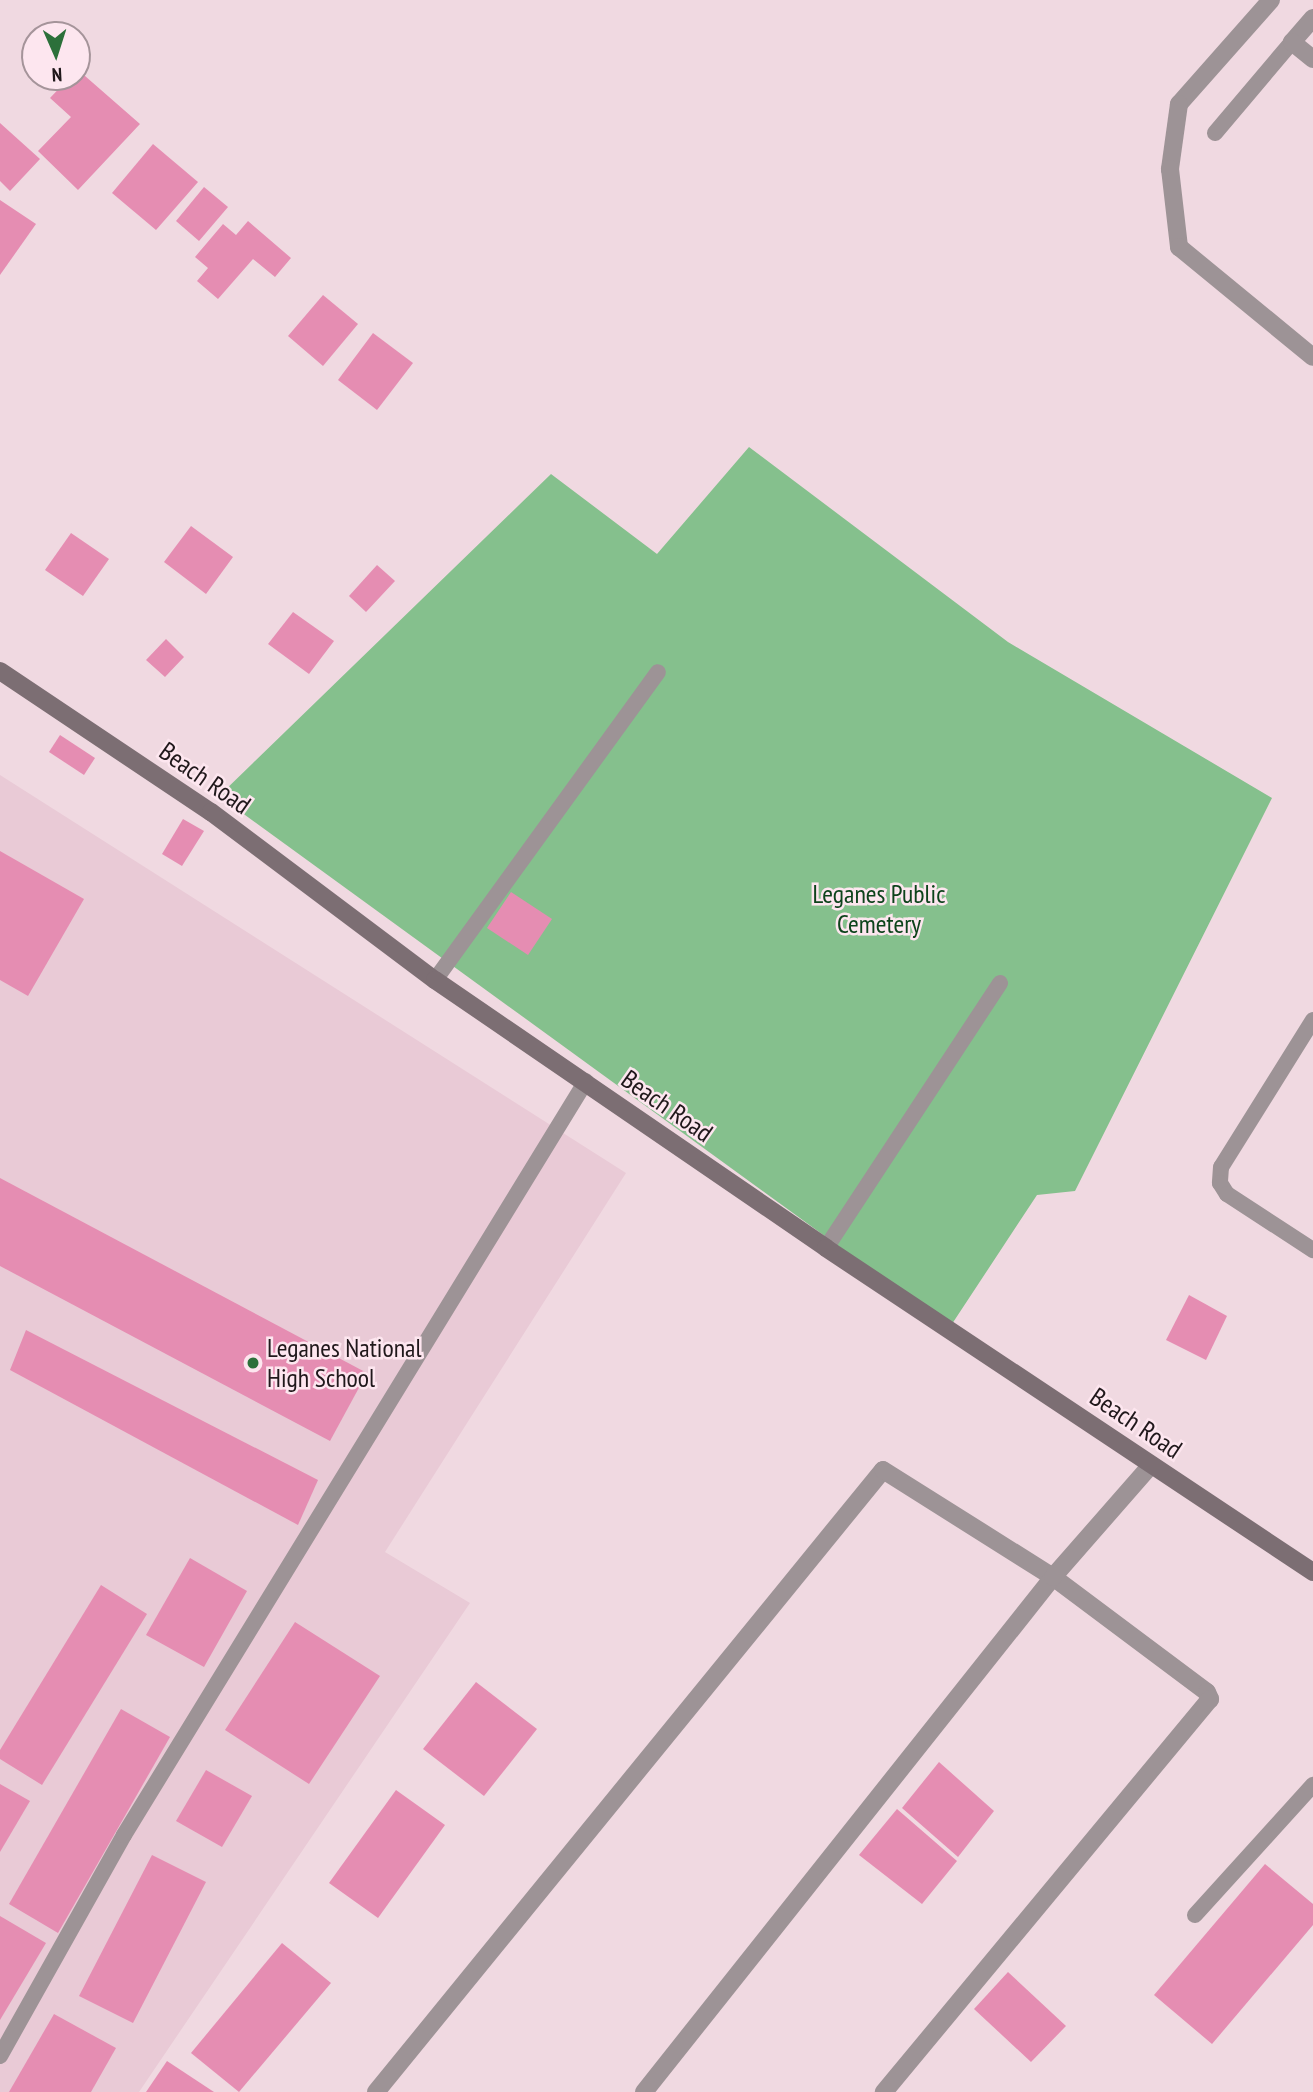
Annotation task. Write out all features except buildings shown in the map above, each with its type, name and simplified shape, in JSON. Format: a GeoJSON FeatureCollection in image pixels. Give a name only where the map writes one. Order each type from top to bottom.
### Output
{"type":"FeatureCollection","features":[{"type":"Feature","properties":{"kind":"main road","name":"Beach Road"},"geometry":{"type":"LineString","coordinates":[[0,671],[211,812],[435,980],[826,1248],[1313,1572]]}},
{"type":"Feature","properties":{"kind":"street"},"geometry":{"type":"LineString","coordinates":[[1271,0],[1180,104],[1170,169],[1177,234],[1179,247],[1313,357]]}},
{"type":"Feature","properties":{"kind":"street"},"geometry":{"type":"LineString","coordinates":[[1313,18],[1292,42],[1313,59]]}},
{"type":"Feature","properties":{"kind":"street"},"geometry":{"type":"LineString","coordinates":[[644,2092],[1053,1577],[1151,1465]]}},
{"type":"Feature","properties":{"kind":"street"},"geometry":{"type":"LineString","coordinates":[[376,2092],[879,1472],[888,1471],[1053,1577],[1207,1692],[1210,1699],[884,2092]]}},
{"type":"Feature","properties":{"kind":"lane"},"geometry":{"type":"LineString","coordinates":[[1215,133],[1292,42]]}},
{"type":"Feature","properties":{"kind":"lane"},"geometry":{"type":"LineString","coordinates":[[435,980],[658,672]]}},
{"type":"Feature","properties":{"kind":"lane"},"geometry":{"type":"LineString","coordinates":[[826,1248],[1000,983]]}},
{"type":"Feature","properties":{"kind":"lane"},"geometry":{"type":"LineString","coordinates":[[1313,1020],[1220,1167],[1220,1183],[1227,1194],[1313,1250]]}},
{"type":"Feature","properties":{"kind":"lane"},"geometry":{"type":"LineString","coordinates":[[0,2056],[124,1835],[586,1081]]}},
{"type":"Feature","properties":{"kind":"lane"},"geometry":{"type":"LineString","coordinates":[[1195,1915],[1313,1785]]}},
{"type":"Feature","properties":{"kind":"shaded area","name":"Leganes National High School"},"geometry":{"type":"Polygon","coordinates":[[[0,775],[626,1173],[385,1552],[470,1603],[139,2092],[0,2092],[0,775]]]}},
{"type":"Feature","properties":{"kind":"green space","name":"Leganes Public Cemetery"},"geometry":{"type":"Polygon","coordinates":[[[749,447],[1008,642],[1272,798],[1075,1191],[1037,1195],[950,1327],[219,796],[551,474],[657,554],[749,447]]]}},
{"type":"Feature","properties":{"kind":"place","name":"Leganes National High School"},"geometry":{"type":"Point","coordinates":[253,1363]}}]}
